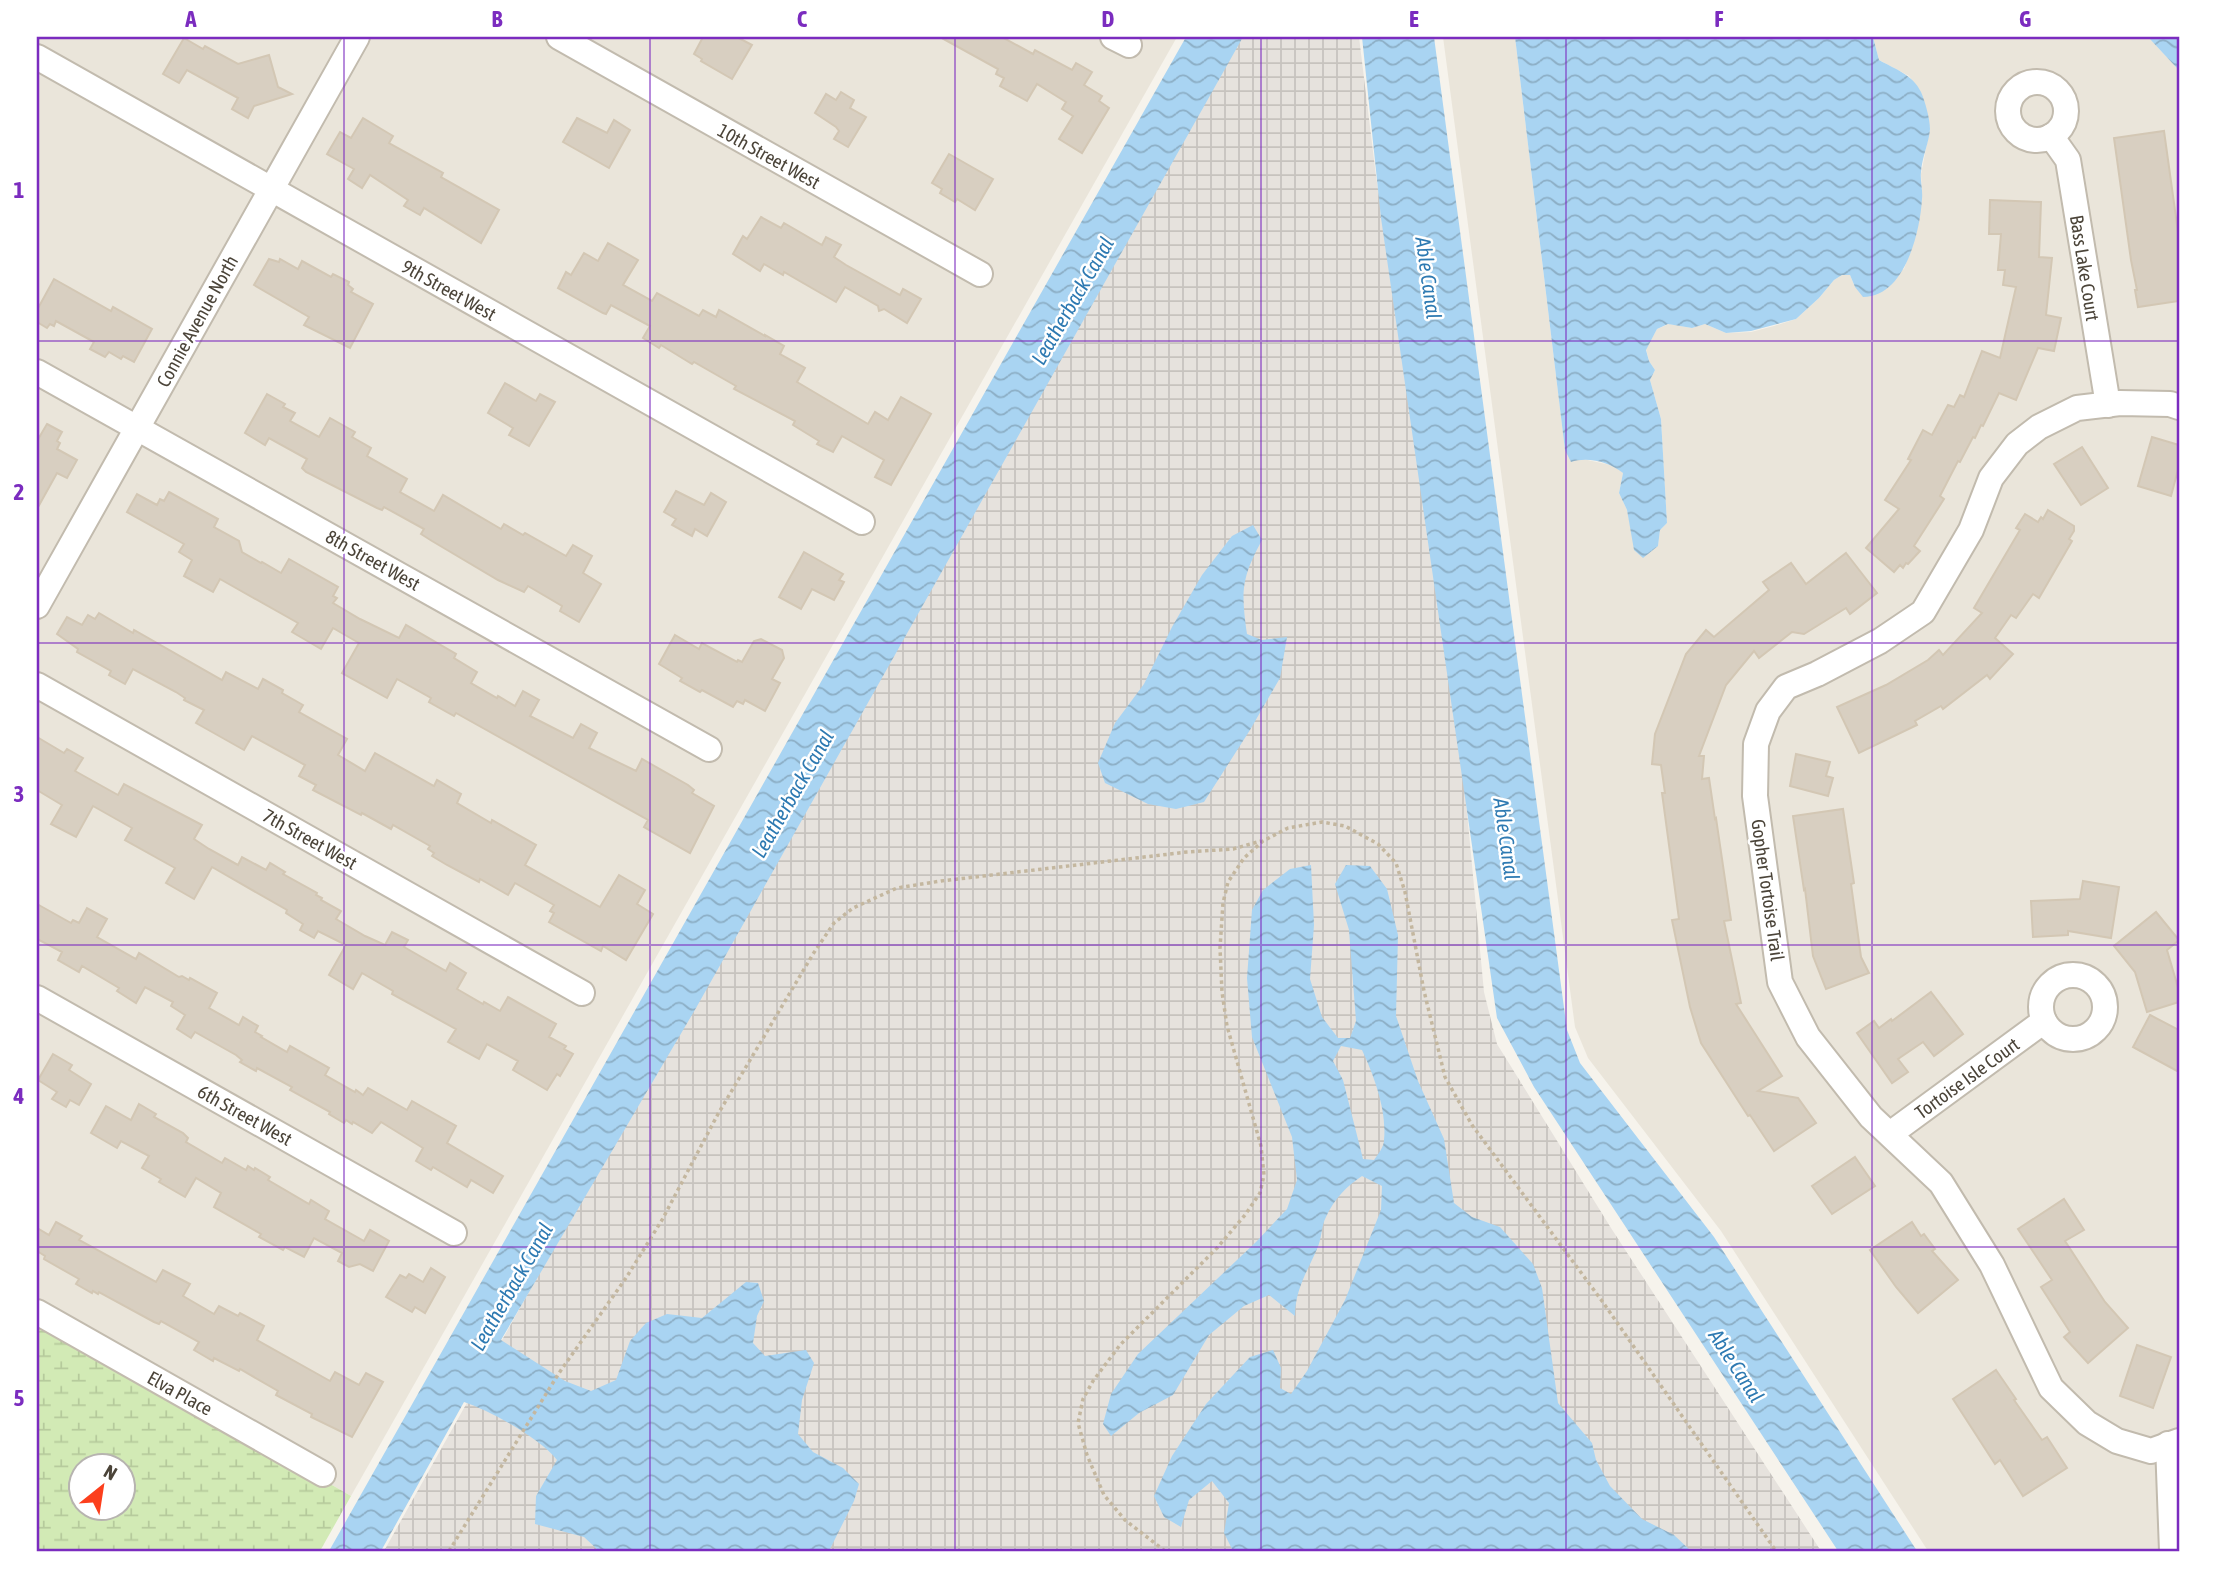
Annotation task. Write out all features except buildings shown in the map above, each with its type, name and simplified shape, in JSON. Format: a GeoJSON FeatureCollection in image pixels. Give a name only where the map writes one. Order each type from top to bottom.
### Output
{"type":"FeatureCollection","features":[{"type":"Feature","properties":{"kind":"street","name":"Connie Avenue North"},"geometry":{"type":"LineString","coordinates":[[37,606],[358,37]]}},
{"type":"Feature","properties":{"kind":"street","name":"10th Street West"},"geometry":{"type":"LineString","coordinates":[[559,37],[979,274]]}},
{"type":"Feature","properties":{"kind":"street","name":"9th Street West"},"geometry":{"type":"LineString","coordinates":[[37,57],[862,522]]}},
{"type":"Feature","properties":{"kind":"street","name":"Bass Lake Court"},"geometry":{"type":"LineString","coordinates":[[2051,136],[2068,160],[2108,405]]}},
{"type":"Feature","properties":{"kind":"street","name":"8th Street West"},"geometry":{"type":"LineString","coordinates":[[37,372],[709,749]]}},
{"type":"Feature","properties":{"kind":"street","name":"Gopher Tortoise Trail"},"geometry":{"type":"LineString","coordinates":[[2173,1442],[2151,1451],[2117,1441],[2087,1423],[2051,1388],[1992,1265],[1941,1183],[1871,1117],[1808,1037],[1780,982],[1755,796],[1756,744],[1768,711],[1786,687],[1880,641],[1923,612],[1971,530],[1991,478],[2017,444],[2039,427],[2077,408],[2170,404],[2179,407]]}},
{"type":"Feature","properties":{"kind":"street","name":"7th Street West"},"geometry":{"type":"LineString","coordinates":[[37,684],[582,993]]}},
{"type":"Feature","properties":{"kind":"street","name":"6th Street West"},"geometry":{"type":"LineString","coordinates":[[37,998],[454,1233]]}},
{"type":"Feature","properties":{"kind":"street","name":"Tortoise Isle Court"},"geometry":{"type":"LineString","coordinates":[[1890,1135],[2044,1021]]}},
{"type":"Feature","properties":{"kind":"street","name":"Elva Place"},"geometry":{"type":"LineString","coordinates":[[37,1312],[323,1474]]}},
{"type":"Feature","properties":{"kind":"street"},"geometry":{"type":"LineString","coordinates":[[2172,1551],[2173,1442]]}},
{"type":"Feature","properties":{"kind":"path"},"geometry":{"type":"LineString","coordinates":[[449,1551],[559,1373],[626,1278],[662,1220],[718,1114],[834,923],[853,908],[897,888],[1174,853],[1233,849],[1263,841],[1288,828],[1322,822],[1345,827],[1378,844],[1396,863],[1405,892],[1424,991],[1445,1077],[1472,1125],[1602,1301],[1776,1551]]}},
{"type":"Feature","properties":{"kind":"path"},"geometry":{"type":"LineString","coordinates":[[1165,1551],[1125,1520],[1104,1495],[1087,1455],[1078,1423],[1083,1399],[1120,1345],[1217,1248],[1261,1193],[1264,1175],[1261,1146],[1227,1026],[1220,948],[1223,903],[1228,882],[1244,858],[1263,841]]}},
{"type":"Feature","properties":{"kind":"shaded area"},"geometry":{"type":"Polygon","coordinates":[[[37,37],[1177,37],[351,1496],[37,1315],[37,37]]]}},
{"type":"Feature","properties":{"kind":"shaded area"},"geometry":{"type":"Polygon","coordinates":[[[1231,37],[1359,37],[1376,176],[1457,706],[1484,992],[1497,1044],[1611,1228],[1821,1551],[384,1551],[1231,37]]]}},
{"type":"Feature","properties":{"kind":"shaded area"},"geometry":{"type":"Polygon","coordinates":[[[1443,37],[1515,37],[1565,450],[1576,460],[1615,466],[1623,473],[1619,493],[1627,510],[1631,529],[1658,546],[1660,530],[1667,523],[1661,419],[1650,380],[1655,370],[1646,349],[1657,329],[1669,324],[1692,328],[1705,324],[1726,333],[1751,332],[1796,319],[1842,275],[1850,275],[1855,287],[1904,269],[1916,235],[1922,198],[1921,174],[1930,128],[1914,83],[1909,76],[1879,60],[1873,37],[2148,37],[2179,70],[2179,1551],[1928,1551],[1721,1231],[1588,1058],[1575,1027],[1443,37]]]}},
{"type":"Feature","properties":{"kind":"green space"},"geometry":{"type":"Polygon","coordinates":[[[37,1315],[351,1496],[320,1551],[37,1551],[37,1315]]]}},
{"type":"Feature","properties":{"kind":"water","name":"Leatherback Canal"},"geometry":{"type":"Polygon","coordinates":[[[1186,37],[1243,37],[696,1008],[501,1340],[565,1381],[591,1391],[616,1380],[630,1341],[646,1323],[667,1314],[702,1318],[746,1282],[758,1283],[764,1301],[757,1316],[753,1343],[765,1356],[806,1350],[814,1363],[802,1400],[798,1434],[813,1452],[843,1468],[859,1484],[854,1501],[829,1551],[599,1551],[584,1537],[535,1524],[536,1496],[557,1460],[539,1443],[514,1426],[464,1402],[381,1551],[329,1551],[1186,37]]]}},
{"type":"Feature","properties":{"kind":"water","name":"Able Canal"},"geometry":{"type":"Polygon","coordinates":[[[1362,37],[1434,37],[1567,1030],[1580,1063],[1714,1237],[1917,1551],[1838,1551],[1534,1087],[1497,1018],[1381,218],[1362,37]]]}},
{"type":"Feature","properties":{"kind":"water"},"geometry":{"type":"Polygon","coordinates":[[[1515,37],[1873,37],[1879,60],[1903,73],[1918,86],[1927,110],[1930,129],[1922,166],[1922,199],[1918,228],[1908,260],[1890,286],[1878,294],[1863,297],[1850,275],[1842,275],[1796,319],[1751,331],[1726,333],[1705,324],[1692,328],[1668,324],[1657,329],[1646,350],[1655,370],[1650,380],[1661,419],[1667,523],[1660,530],[1658,546],[1643,558],[1634,550],[1627,510],[1619,493],[1623,473],[1598,461],[1571,462],[1565,450],[1515,37]]]}},
{"type":"Feature","properties":{"kind":"water"},"geometry":{"type":"Polygon","coordinates":[[[2148,37],[2179,37],[2179,70],[2175,66],[2148,37]]]}},
{"type":"Feature","properties":{"kind":"water"},"geometry":{"type":"Polygon","coordinates":[[[1253,525],[1262,540],[1244,585],[1247,634],[1262,640],[1287,637],[1280,678],[1204,802],[1176,809],[1148,804],[1105,783],[1098,763],[1115,723],[1144,684],[1202,575],[1232,536],[1253,525]]]}},
{"type":"Feature","properties":{"kind":"water"},"geometry":{"type":"Polygon","coordinates":[[[1311,865],[1314,925],[1310,979],[1322,1017],[1338,1038],[1350,1038],[1356,1021],[1349,930],[1335,884],[1346,865],[1370,866],[1387,889],[1398,935],[1396,1016],[1418,1081],[1444,1139],[1454,1203],[1472,1217],[1500,1227],[1533,1264],[1542,1288],[1558,1403],[1592,1443],[1596,1460],[1610,1486],[1642,1519],[1674,1535],[1691,1551],[1233,1551],[1224,1533],[1229,1503],[1212,1481],[1189,1500],[1181,1527],[1164,1517],[1154,1496],[1172,1456],[1206,1404],[1250,1357],[1273,1350],[1281,1368],[1280,1388],[1291,1394],[1307,1371],[1345,1300],[1381,1210],[1382,1186],[1362,1176],[1341,1194],[1326,1217],[1319,1245],[1299,1289],[1295,1316],[1269,1295],[1244,1306],[1209,1335],[1173,1395],[1139,1413],[1111,1436],[1103,1424],[1111,1394],[1138,1354],[1287,1209],[1297,1180],[1292,1137],[1252,1037],[1247,978],[1252,910],[1263,890],[1290,869],[1311,865]],[[1341,1046],[1333,1061],[1343,1080],[1363,1159],[1374,1160],[1384,1143],[1384,1117],[1375,1082],[1362,1050],[1341,1046]]]}}]}
